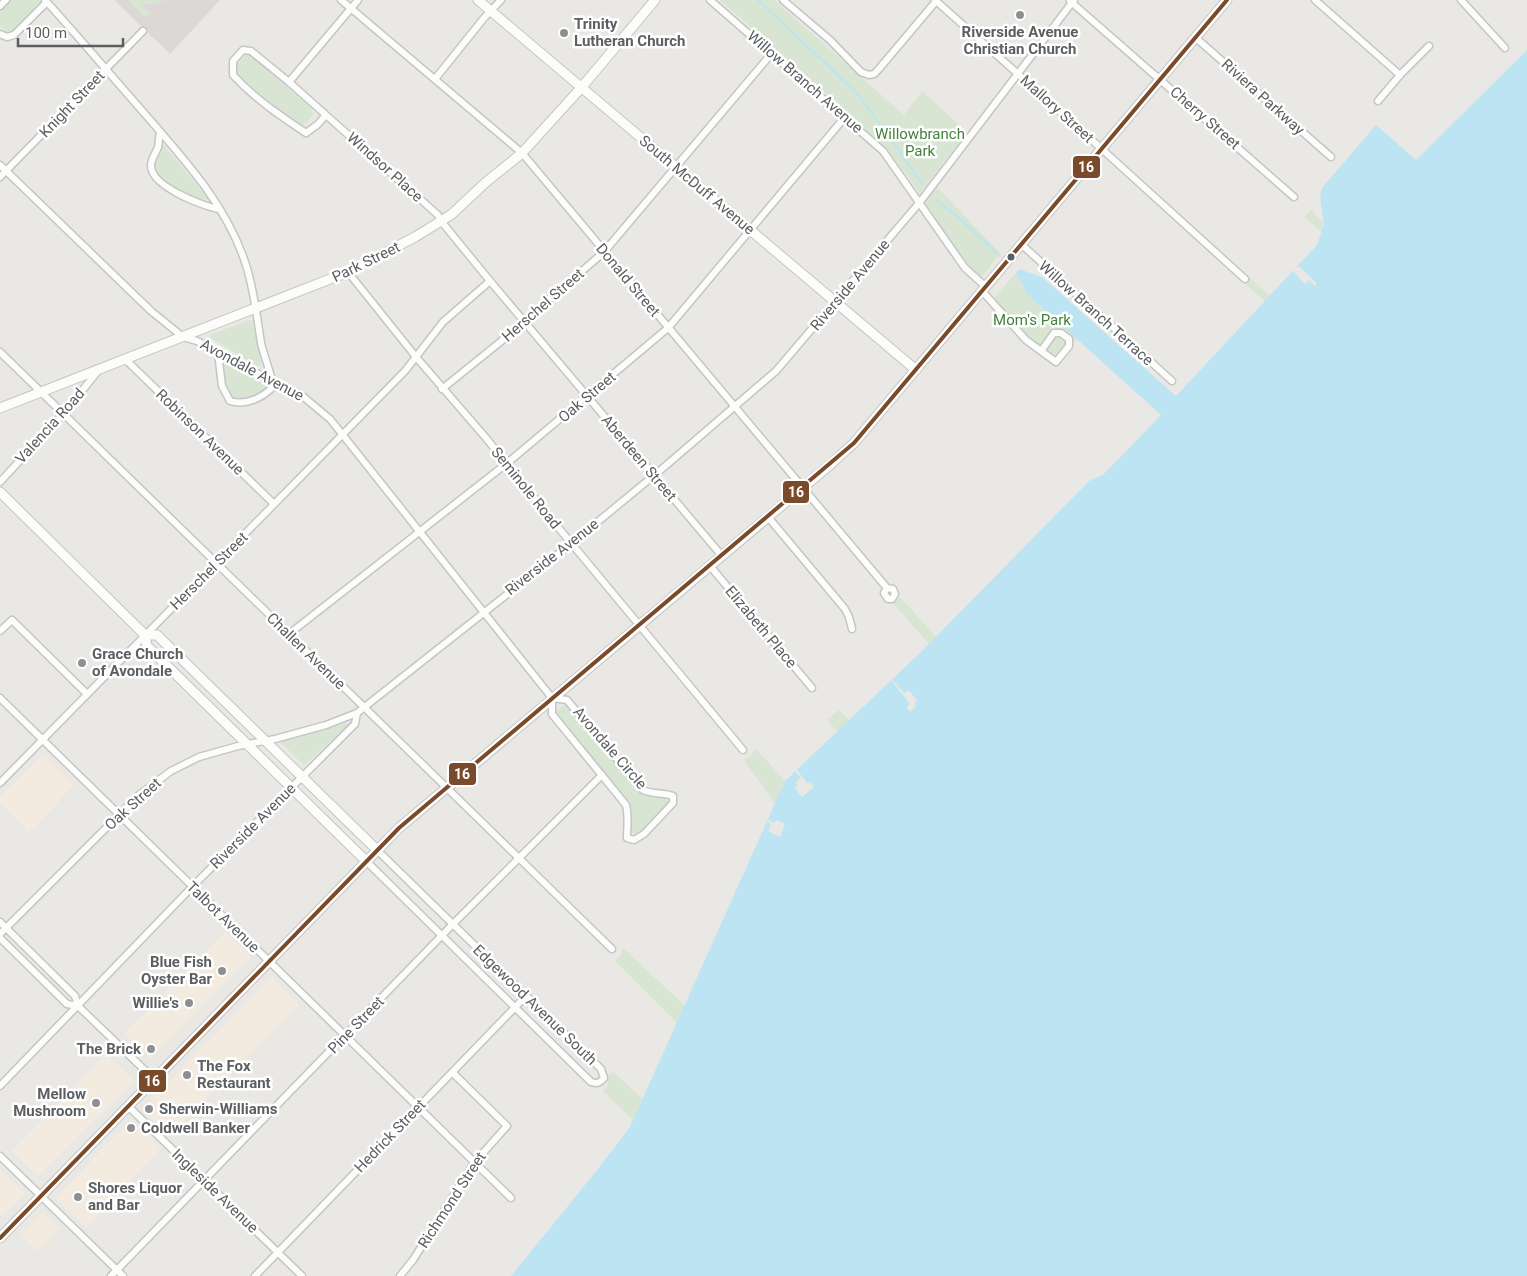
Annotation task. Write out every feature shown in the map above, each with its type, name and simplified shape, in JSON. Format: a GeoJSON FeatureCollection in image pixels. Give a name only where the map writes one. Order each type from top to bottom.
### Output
{"type":"FeatureCollection","features":[{"type":"Feature","properties":{"kind":"main road","name":"South McDuff Avenue"},"geometry":{"type":"LineString","coordinates":[[478,0],[916,370]]}},
{"type":"Feature","properties":{"kind":"main road","name":"Park Street"},"geometry":{"type":"LineString","coordinates":[[0,408],[348,272],[442,222],[522,153],[581,88],[654,0]]}},
{"type":"Feature","properties":{"kind":"main road"},"geometry":{"type":"LineString","coordinates":[[0,1238],[399,828],[854,443],[1228,0]]}},
{"type":"Feature","properties":{"kind":"main road","name":"Edgewood Avenue South"},"geometry":{"type":"LineString","coordinates":[[0,492],[145,635],[147,646],[366,861]]}},
{"type":"Feature","properties":{"kind":"main road","name":"Edgewood Avenue South"},"geometry":{"type":"LineString","coordinates":[[145,635],[157,635],[377,850]]}},
{"type":"Feature","properties":{"kind":"street"},"geometry":{"type":"LineString","coordinates":[[0,6],[6,0]]}},
{"type":"Feature","properties":{"kind":"street","name":"Donald Street"},"geometry":{"type":"LineString","coordinates":[[340,0],[522,153],[886,588]]}},
{"type":"Feature","properties":{"kind":"street"},"geometry":{"type":"LineString","coordinates":[[289,82],[358,0]]}},
{"type":"Feature","properties":{"kind":"street"},"geometry":{"type":"LineString","coordinates":[[435,79],[484,18],[492,12],[501,0]]}},
{"type":"Feature","properties":{"kind":"street","name":"Willow Branch Avenue"},"geometry":{"type":"LineString","coordinates":[[710,0],[883,151],[965,268],[1026,340],[1040,351]]}},
{"type":"Feature","properties":{"kind":"street"},"geometry":{"type":"LineString","coordinates":[[783,0],[830,40],[861,72],[869,75],[874,74],[878,70],[936,0]]}},
{"type":"Feature","properties":{"kind":"street","name":"Mallory Street"},"geometry":{"type":"LineString","coordinates":[[936,0],[1245,279]]}},
{"type":"Feature","properties":{"kind":"street"},"geometry":{"type":"LineString","coordinates":[[1315,0],[1400,75]]}},
{"type":"Feature","properties":{"kind":"street"},"geometry":{"type":"LineString","coordinates":[[1462,0],[1504,48]]}},
{"type":"Feature","properties":{"kind":"street"},"geometry":{"type":"LineString","coordinates":[[0,34],[8,37],[14,34],[46,1],[206,186],[234,235],[246,264],[256,309],[263,355],[273,387],[268,392],[247,403],[239,404],[230,401],[222,386],[218,353]]}},
{"type":"Feature","properties":{"kind":"street","name":"Riverside Avenue"},"geometry":{"type":"LineString","coordinates":[[0,1086],[192,887],[354,724],[357,713],[572,543],[776,372],[920,202],[1072,1]]}},
{"type":"Feature","properties":{"kind":"street","name":"Cherry Street"},"geometry":{"type":"LineString","coordinates":[[1072,1],[1294,197]]}},
{"type":"Feature","properties":{"kind":"street","name":"Knight Street"},"geometry":{"type":"LineString","coordinates":[[0,177],[143,31]]}},
{"type":"Feature","properties":{"kind":"street","name":"Riviera Parkway"},"geometry":{"type":"LineString","coordinates":[[1196,38],[1331,157]]}},
{"type":"Feature","properties":{"kind":"street"},"geometry":{"type":"LineString","coordinates":[[1378,101],[1400,75],[1429,46]]}},
{"type":"Feature","properties":{"kind":"street","name":"Windsor Place"},"geometry":{"type":"LineString","coordinates":[[326,115],[306,133],[273,111],[242,85],[232,75],[232,61],[243,50],[251,51],[289,82],[326,115],[438,215],[442,222]]}},
{"type":"Feature","properties":{"kind":"street","name":"Herschel Street"},"geometry":{"type":"LineString","coordinates":[[442,389],[604,252],[772,53]]}},
{"type":"Feature","properties":{"kind":"street","name":"Oak Street"},"geometry":{"type":"LineString","coordinates":[[289,634],[506,464],[668,328],[845,117]]}},
{"type":"Feature","properties":{"kind":"street"},"geometry":{"type":"LineString","coordinates":[[160,132],[158,146],[151,165],[152,172],[158,180],[167,188],[192,200],[208,207],[219,209]]}},
{"type":"Feature","properties":{"kind":"street","name":"Avondale Avenue"},"geometry":{"type":"LineString","coordinates":[[0,164],[151,311],[183,337],[197,341],[308,400],[330,419],[552,698]]}},
{"type":"Feature","properties":{"kind":"street","name":"Aberdeen Street"},"geometry":{"type":"LineString","coordinates":[[442,222],[722,556]]}},
{"type":"Feature","properties":{"kind":"street","name":"Willow Branch Terrace"},"geometry":{"type":"LineString","coordinates":[[1021,244],[1172,381]]}},
{"type":"Feature","properties":{"kind":"street","name":"Seminole Road"},"geometry":{"type":"LineString","coordinates":[[348,272],[442,389],[640,624],[743,750]]}},
{"type":"Feature","properties":{"kind":"street","name":"Herschel Street"},"geometry":{"type":"LineString","coordinates":[[0,783],[405,371],[443,322],[490,281]]}},
{"type":"Feature","properties":{"kind":"street"},"geometry":{"type":"LineString","coordinates":[[1061,332],[1069,339],[1069,346],[1056,362],[1040,351],[1054,334],[1061,332]]}},
{"type":"Feature","properties":{"kind":"street","name":"Challen Avenue"},"geometry":{"type":"LineString","coordinates":[[0,352],[612,949]]}},
{"type":"Feature","properties":{"kind":"street","name":"Robinson Avenue"},"geometry":{"type":"LineString","coordinates":[[125,359],[274,504]]}},
{"type":"Feature","properties":{"kind":"street","name":"Valencia Road"},"geometry":{"type":"LineString","coordinates":[[0,482],[64,413],[99,370]]}},
{"type":"Feature","properties":{"kind":"street"},"geometry":{"type":"LineString","coordinates":[[768,517],[845,609],[852,630]]}},
{"type":"Feature","properties":{"kind":"street","name":"Elizabeth Place"},"geometry":{"type":"LineString","coordinates":[[710,566],[812,688]]}},
{"type":"Feature","properties":{"kind":"street"},"geometry":{"type":"LineString","coordinates":[[0,631],[12,620],[87,694]]}},
{"type":"Feature","properties":{"kind":"street","name":"Talbot Avenue"},"geometry":{"type":"LineString","coordinates":[[0,698],[511,1198]]}},
{"type":"Feature","properties":{"kind":"street","name":"Avondale Circle"},"geometry":{"type":"LineString","coordinates":[[552,698],[567,700],[643,790],[650,793],[673,796],[673,803],[644,834],[634,840],[627,838],[629,816],[626,805],[602,775],[552,714],[552,698]]}},
{"type":"Feature","properties":{"kind":"street","name":"Oak Street"},"geometry":{"type":"LineString","coordinates":[[0,936],[138,795],[171,772],[199,757],[326,726],[357,713]]}},
{"type":"Feature","properties":{"kind":"street","name":"Pine Street"},"geometry":{"type":"LineString","coordinates":[[111,1276],[453,924],[602,775]]}},
{"type":"Feature","properties":{"kind":"street","name":"Edgewood Avenue South"},"geometry":{"type":"LineString","coordinates":[[366,861],[591,1082],[602,1082],[604,1078],[601,1069],[377,850]]}},
{"type":"Feature","properties":{"kind":"street"},"geometry":{"type":"LineString","coordinates":[[0,922],[75,996],[78,1006],[154,1079]]}},
{"type":"Feature","properties":{"kind":"street"},"geometry":{"type":"LineString","coordinates":[[0,936],[67,1004],[78,1006]]}},
{"type":"Feature","properties":{"kind":"street","name":"Hedrick Street"},"geometry":{"type":"LineString","coordinates":[[255,1276],[526,996]]}},
{"type":"Feature","properties":{"kind":"street","name":"Richmond Street"},"geometry":{"type":"LineString","coordinates":[[400,1276],[413,1260],[474,1163],[507,1126],[452,1073]]}},
{"type":"Feature","properties":{"kind":"street","name":"Ingleside Avenue"},"geometry":{"type":"LineString","coordinates":[[128,1106],[302,1276]]}},
{"type":"Feature","properties":{"kind":"street"},"geometry":{"type":"LineString","coordinates":[[0,1156],[123,1276]]}},
{"type":"Feature","properties":{"kind":"shaded area"},"geometry":{"type":"Polygon","coordinates":[[[114,0],[220,0],[170,54],[114,0]]]}},
{"type":"Feature","properties":{"kind":"shaded area"},"geometry":{"type":"Polygon","coordinates":[[[43,755],[74,785],[29,833],[0,803],[0,798],[43,755]]]}},
{"type":"Feature","properties":{"kind":"shaded area"},"geometry":{"type":"Polygon","coordinates":[[[225,932],[251,957],[150,1058],[125,1033],[225,932]]]}},
{"type":"Feature","properties":{"kind":"shaded area"},"geometry":{"type":"Polygon","coordinates":[[[272,977],[299,1005],[169,1135],[142,1109],[272,977]]]}},
{"type":"Feature","properties":{"kind":"shaded area"},"geometry":{"type":"Polygon","coordinates":[[[106,1054],[134,1081],[38,1176],[12,1151],[106,1054]]]}},
{"type":"Feature","properties":{"kind":"shaded area"},"geometry":{"type":"Polygon","coordinates":[[[131,1120],[161,1148],[87,1227],[55,1198],[131,1120]]]}},
{"type":"Feature","properties":{"kind":"shaded area"},"geometry":{"type":"Polygon","coordinates":[[[0,1169],[25,1194],[2,1216],[0,1214],[0,1169]]]}},
{"type":"Feature","properties":{"kind":"shaded area"},"geometry":{"type":"Polygon","coordinates":[[[43,1212],[60,1228],[38,1251],[21,1235],[43,1212]]]}},
{"type":"Feature","properties":{"kind":"green space"},"geometry":{"type":"Polygon","coordinates":[[[9,0],[41,0],[45,3],[14,31],[8,32],[0,27],[0,9],[9,0]]]}},
{"type":"Feature","properties":{"kind":"green space"},"geometry":{"type":"Polygon","coordinates":[[[128,0],[166,0],[154,4],[141,4],[150,13],[145,18],[128,0]]]}},
{"type":"Feature","properties":{"kind":"green space","name":"Willowbranch Park"},"geometry":{"type":"Polygon","coordinates":[[[720,0],[774,0],[904,115],[922,91],[967,132],[920,193],[886,147],[720,0]]]}},
{"type":"Feature","properties":{"kind":"green space"},"geometry":{"type":"Polygon","coordinates":[[[246,55],[251,55],[311,108],[313,115],[305,123],[301,126],[295,125],[235,72],[236,65],[246,55]]]}},
{"type":"Feature","properties":{"kind":"green space"},"geometry":{"type":"Polygon","coordinates":[[[163,144],[209,200],[176,189],[161,180],[155,166],[156,157],[163,144]]]}},
{"type":"Feature","properties":{"kind":"green space","name":"Willowbranch Park"},"geometry":{"type":"Polygon","coordinates":[[[935,185],[1000,253],[981,278],[968,265],[923,200],[935,185]]]}},
{"type":"Feature","properties":{"kind":"green space"},"geometry":{"type":"Polygon","coordinates":[[[1311,210],[1323,222],[1322,232],[1304,217],[1311,210]]]}},
{"type":"Feature","properties":{"kind":"green space","name":"Mom's Park"},"geometry":{"type":"Polygon","coordinates":[[[1016,273],[1028,295],[1077,339],[1060,362],[1022,331],[993,299],[1016,273]]]}},
{"type":"Feature","properties":{"kind":"green space"},"geometry":{"type":"Polygon","coordinates":[[[1249,277],[1270,296],[1265,301],[1244,283],[1249,277]]]}},
{"type":"Feature","properties":{"kind":"green space"},"geometry":{"type":"Polygon","coordinates":[[[254,320],[261,365],[257,366],[209,337],[212,334],[254,320]]]}},
{"type":"Feature","properties":{"kind":"green space"},"geometry":{"type":"Polygon","coordinates":[[[222,360],[267,382],[266,388],[244,399],[237,399],[232,396],[228,390],[222,360]]]}},
{"type":"Feature","properties":{"kind":"green space"},"geometry":{"type":"Polygon","coordinates":[[[900,597],[936,637],[929,644],[893,603],[900,597]]]}},
{"type":"Feature","properties":{"kind":"green space"},"geometry":{"type":"Polygon","coordinates":[[[566,703],[643,794],[656,798],[664,797],[668,801],[668,806],[639,834],[631,832],[631,806],[554,714],[566,703]]]}},
{"type":"Feature","properties":{"kind":"green space"},"geometry":{"type":"Polygon","coordinates":[[[839,710],[850,721],[838,732],[827,720],[839,710]]]}},
{"type":"Feature","properties":{"kind":"green space"},"geometry":{"type":"Polygon","coordinates":[[[352,722],[304,765],[279,741],[352,722]]]}},
{"type":"Feature","properties":{"kind":"green space"},"geometry":{"type":"Polygon","coordinates":[[[755,748],[785,781],[775,804],[744,760],[751,757],[755,748]]]}},
{"type":"Feature","properties":{"kind":"green space"},"geometry":{"type":"Polygon","coordinates":[[[624,949],[685,1006],[677,1023],[615,961],[624,949]]]}},
{"type":"Feature","properties":{"kind":"green space"},"geometry":{"type":"Polygon","coordinates":[[[613,1072],[643,1099],[633,1120],[602,1090],[607,1088],[609,1074],[613,1072]]]}},
{"type":"Feature","properties":{"kind":"water"},"geometry":{"type":"Polygon","coordinates":[[[1527,50],[1527,1276],[511,1276],[630,1127],[785,781],[922,651],[1089,481],[1104,474],[1161,415],[1028,295],[1016,273],[1019,269],[1042,277],[1176,396],[1317,245],[1324,224],[1320,197],[1322,188],[1376,125],[1416,160],[1527,50]]]}},
{"type":"Feature","properties":{"kind":"pier"},"geometry":{"type":"Polygon","coordinates":[[[1300,267],[1317,284],[1315,286],[1309,280],[1305,284],[1293,271],[1300,267]]]}},
{"type":"Feature","properties":{"kind":"pier"},"geometry":{"type":"Polygon","coordinates":[[[893,680],[904,693],[909,690],[917,701],[914,704],[916,706],[910,712],[906,707],[910,704],[893,680]]]}},
{"type":"Feature","properties":{"kind":"pier"},"geometry":{"type":"Polygon","coordinates":[[[797,770],[808,784],[810,782],[814,787],[802,797],[795,788],[798,785],[795,783],[801,778],[795,771],[797,770]]]}},
{"type":"Feature","properties":{"kind":"pier"},"geometry":{"type":"Polygon","coordinates":[[[768,820],[775,823],[776,820],[785,824],[780,837],[768,831],[771,824],[767,822],[768,820]]]}},
{"type":"Feature","properties":{"kind":"waterway"},"geometry":{"type":"LineString","coordinates":[[758,0],[855,91],[922,184]]}},
{"type":"Feature","properties":{"kind":"waterway"},"geometry":{"type":"LineString","coordinates":[[936,200],[959,218],[1000,256]]}},
{"type":"Feature","properties":{"kind":"transit line","name":"16"},"geometry":{"type":"LineString","coordinates":[[0,1238],[399,828],[854,443],[1227,0]]}},
{"type":"Feature","properties":{"kind":"place","name":"Riverside Avenue Christian Church"},"geometry":{"type":"Point","coordinates":[1020,15]}},
{"type":"Feature","properties":{"kind":"place","name":"Trinity Lutheran Church"},"geometry":{"type":"Point","coordinates":[564,33]}},
{"type":"Feature","properties":{"kind":"place","name":"Grace Church of Avondale"},"geometry":{"type":"Point","coordinates":[82,663]}},
{"type":"Feature","properties":{"kind":"place","name":"Blue Fish Oyster Bar"},"geometry":{"type":"Point","coordinates":[222,971]}},
{"type":"Feature","properties":{"kind":"place","name":"Willie's"},"geometry":{"type":"Point","coordinates":[189,1003]}},
{"type":"Feature","properties":{"kind":"place","name":"The Brick"},"geometry":{"type":"Point","coordinates":[151,1049]}},
{"type":"Feature","properties":{"kind":"place","name":"The Fox Restaurant"},"geometry":{"type":"Point","coordinates":[187,1075]}},
{"type":"Feature","properties":{"kind":"place","name":"Mellow Mushroom"},"geometry":{"type":"Point","coordinates":[96,1103]}},
{"type":"Feature","properties":{"kind":"place","name":"Sherwin-Williams"},"geometry":{"type":"Point","coordinates":[149,1109]}},
{"type":"Feature","properties":{"kind":"place","name":"Coldwell Banker"},"geometry":{"type":"Point","coordinates":[131,1128]}},
{"type":"Feature","properties":{"kind":"place","name":"Shores Liquor and Bar"},"geometry":{"type":"Point","coordinates":[78,1197]}}]}
